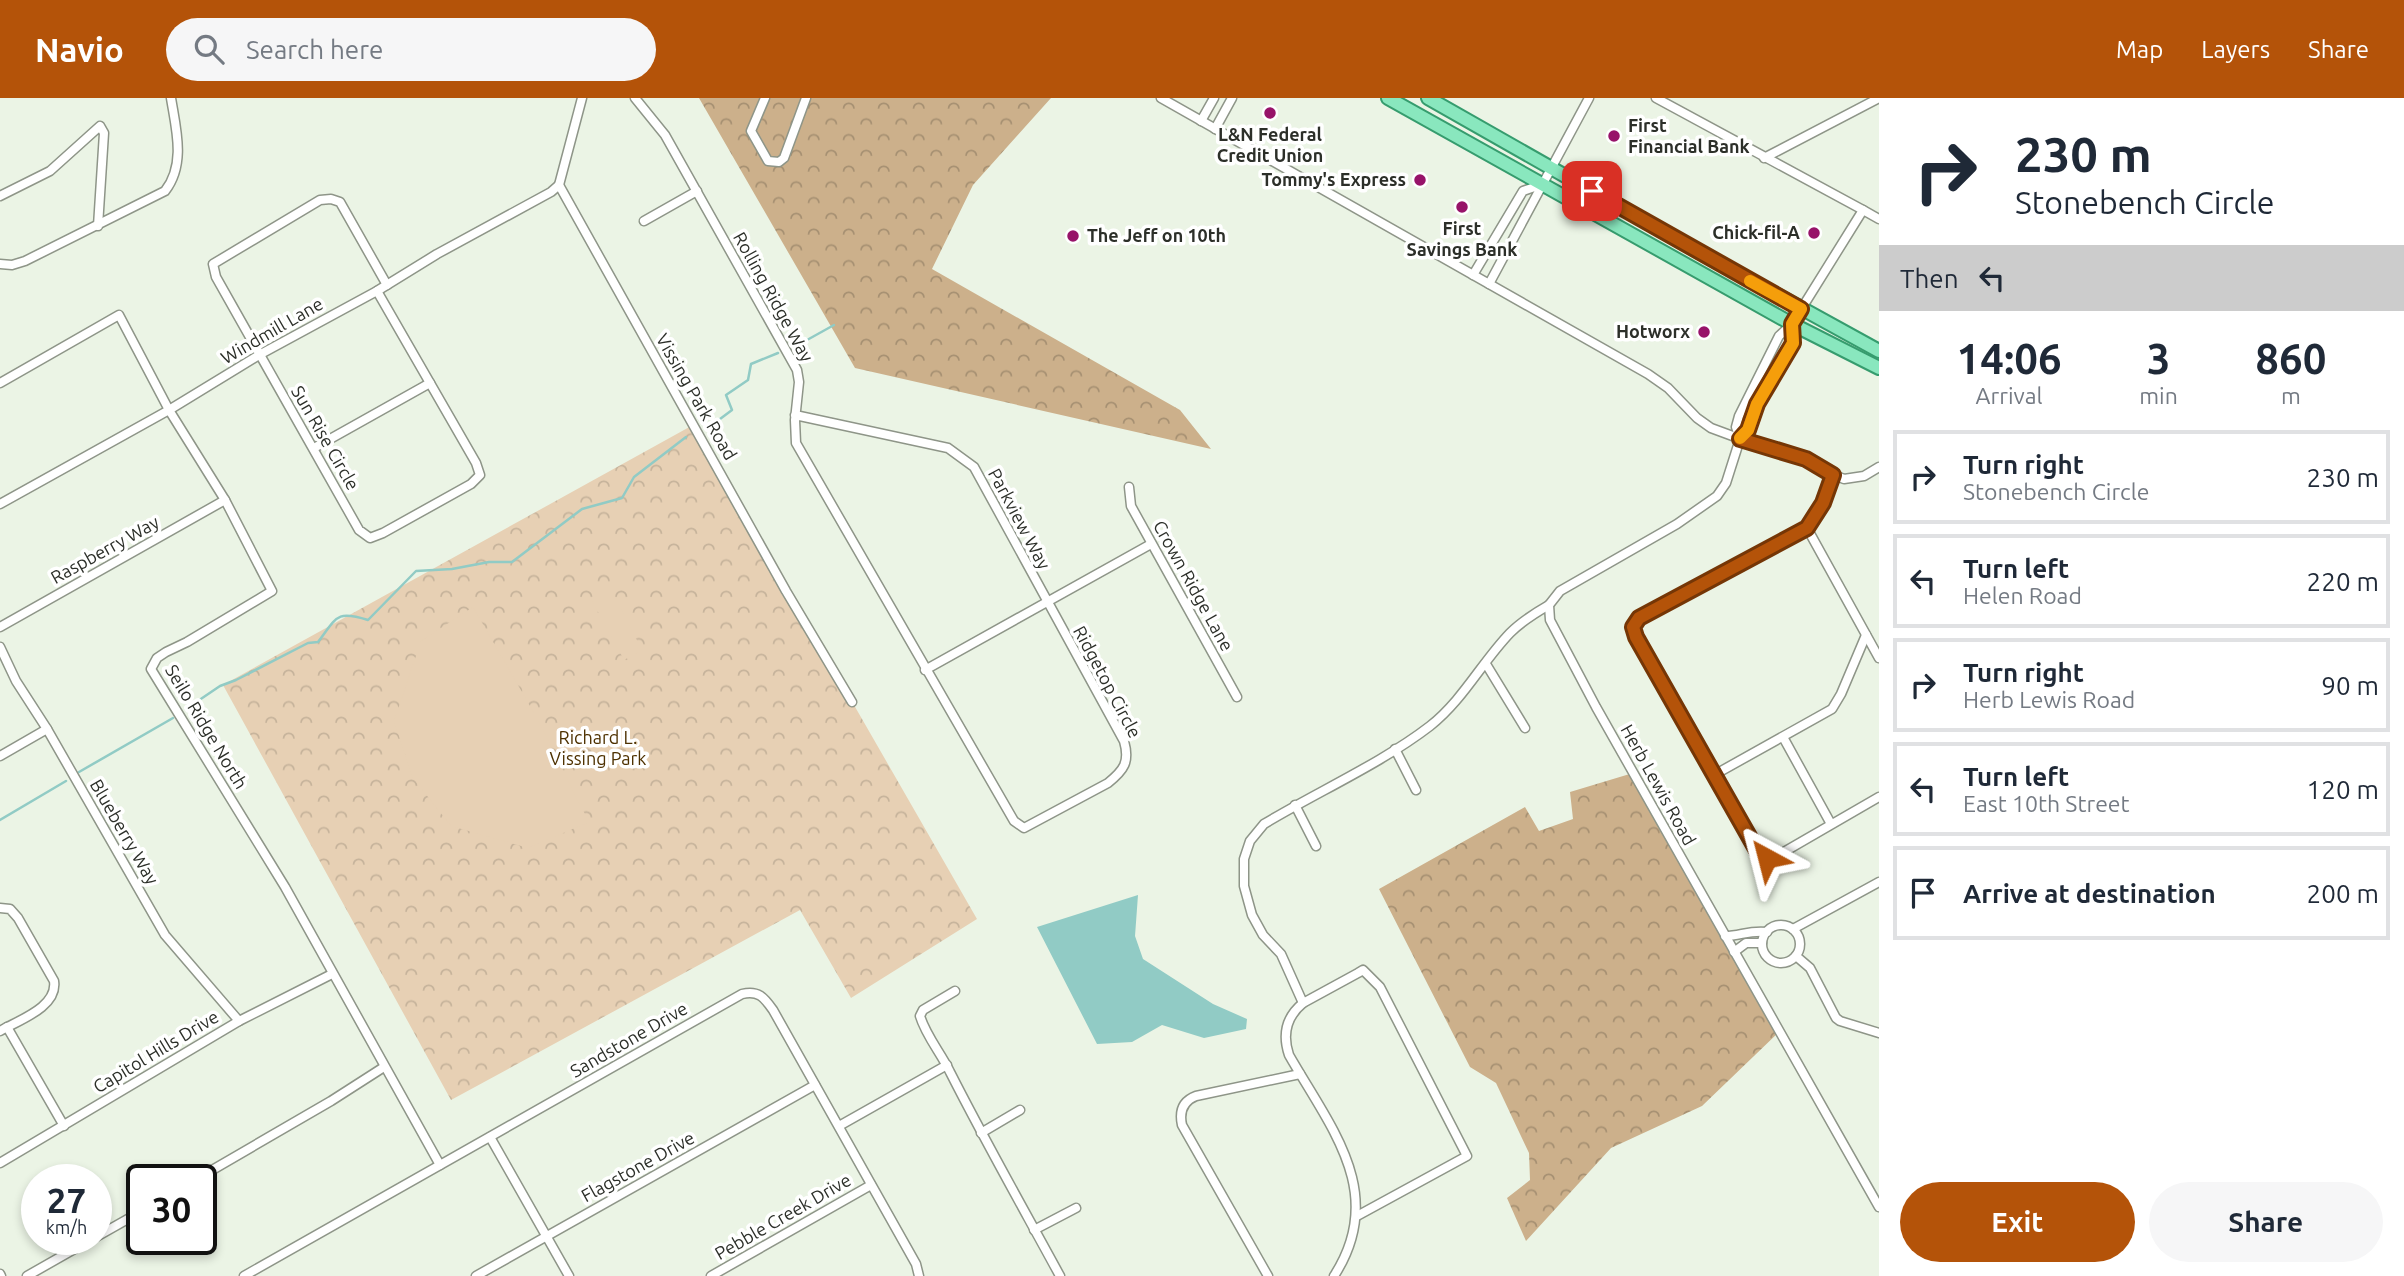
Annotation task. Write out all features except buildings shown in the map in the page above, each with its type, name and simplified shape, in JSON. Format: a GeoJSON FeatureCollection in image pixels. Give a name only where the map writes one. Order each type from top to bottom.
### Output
{"type":"FeatureCollection","features":[{"type":"Feature","properties":{"kind":"main road"},"geometry":{"type":"LineString","coordinates":[[1388,98],[1792,324],[1879,369]]}},
{"type":"Feature","properties":{"kind":"main road"},"geometry":{"type":"LineString","coordinates":[[1428,98],[1879,351]]}},
{"type":"Feature","properties":{"kind":"street"},"geometry":{"type":"LineString","coordinates":[[0,264],[12,265],[25,261],[165,191],[172,182],[177,166],[171,98]]}},
{"type":"Feature","properties":{"kind":"street"},"geometry":{"type":"LineString","coordinates":[[559,185],[582,98]]}},
{"type":"Feature","properties":{"kind":"street","name":"Rolling Ridge Way"},"geometry":{"type":"LineString","coordinates":[[635,98],[665,135],[797,370],[799,382],[795,415],[796,443],[925,670]]}},
{"type":"Feature","properties":{"kind":"street"},"geometry":{"type":"LineString","coordinates":[[765,98],[751,131],[768,161],[779,162],[784,158],[806,98]]}},
{"type":"Feature","properties":{"kind":"street"},"geometry":{"type":"LineString","coordinates":[[1161,98],[1648,374],[1668,388],[1711,428],[1806,459],[1844,479],[1864,476],[1879,467]]}},
{"type":"Feature","properties":{"kind":"street"},"geometry":{"type":"LineString","coordinates":[[1200,121],[1214,98]]}},
{"type":"Feature","properties":{"kind":"street"},"geometry":{"type":"LineString","coordinates":[[1215,129],[1232,98]]}},
{"type":"Feature","properties":{"kind":"street"},"geometry":{"type":"LineString","coordinates":[[1489,284],[1589,98]]}},
{"type":"Feature","properties":{"kind":"street"},"geometry":{"type":"LineString","coordinates":[[1656,98],[1879,219]]}},
{"type":"Feature","properties":{"kind":"street"},"geometry":{"type":"LineString","coordinates":[[1765,158],[1879,98]]}},
{"type":"Feature","properties":{"kind":"street"},"geometry":{"type":"LineString","coordinates":[[0,195],[50,171],[100,126],[104,133],[99,226]]}},
{"type":"Feature","properties":{"kind":"street"},"geometry":{"type":"LineString","coordinates":[[1473,275],[1523,191],[1543,184]]}},
{"type":"Feature","properties":{"kind":"street","name":"Windmill Lane"},"geometry":{"type":"LineString","coordinates":[[0,504],[169,410],[259,355],[377,291],[559,185]]}},
{"type":"Feature","properties":{"kind":"street","name":"Vissing Park Road"},"geometry":{"type":"LineString","coordinates":[[559,185],[786,591],[852,702]]}},
{"type":"Feature","properties":{"kind":"street"},"geometry":{"type":"LineString","coordinates":[[644,221],[697,191]]}},
{"type":"Feature","properties":{"kind":"street","name":"Sun Rise Circle"},"geometry":{"type":"LineString","coordinates":[[377,291],[476,463],[480,475],[471,484],[370,538],[359,530],[216,277],[213,264],[320,200],[331,199],[340,202],[387,285]]}},
{"type":"Feature","properties":{"kind":"street"},"geometry":{"type":"LineString","coordinates":[[1740,439],[1736,427],[1750,391],[1779,336],[1792,324],[1863,210]]}},
{"type":"Feature","properties":{"kind":"street","name":"Seilo Ridge North"},"geometry":{"type":"LineString","coordinates":[[0,383],[120,315],[169,410],[225,500],[272,591],[166,652],[157,658],[151,669],[285,887],[440,1165]]}},
{"type":"Feature","properties":{"kind":"street"},"geometry":{"type":"LineString","coordinates":[[1303,1003],[1281,954],[1263,935],[1252,915],[1244,886],[1244,859],[1250,841],[1264,824],[1395,749],[1432,724],[1471,683],[1509,634],[1528,616],[1549,605],[1560,591],[1677,524],[1717,496],[1726,483],[1740,439],[1748,430],[1757,404],[1793,343],[1792,324]]}},
{"type":"Feature","properties":{"kind":"street"},"geometry":{"type":"LineString","coordinates":[[314,448],[430,383]]}},
{"type":"Feature","properties":{"kind":"street","name":"Parkview Way"},"geometry":{"type":"LineString","coordinates":[[795,415],[948,449],[974,467],[1046,603]]}},
{"type":"Feature","properties":{"kind":"street"},"geometry":{"type":"LineString","coordinates":[[1833,475],[1823,503],[1807,528],[1639,618],[1633,627],[1636,637],[1763,857],[1777,856],[1879,797]]}},
{"type":"Feature","properties":{"kind":"street","name":"Crown Ridge Lane"},"geometry":{"type":"LineString","coordinates":[[1129,487],[1131,506],[1237,697]]}},
{"type":"Feature","properties":{"kind":"street","name":"Raspberry Way"},"geometry":{"type":"LineString","coordinates":[[0,626],[225,500]]}},
{"type":"Feature","properties":{"kind":"street"},"geometry":{"type":"LineString","coordinates":[[1807,528],[1879,658]]}},
{"type":"Feature","properties":{"kind":"street"},"geometry":{"type":"LineString","coordinates":[[925,670],[1152,544]]}},
{"type":"Feature","properties":{"kind":"street","name":"Ridgetop Circle"},"geometry":{"type":"LineString","coordinates":[[925,670],[1014,821],[1024,828],[1108,783],[1124,766],[1127,754],[1124,741],[1046,603]]}},
{"type":"Feature","properties":{"kind":"street","name":"Herb Lewis Road"},"geometry":{"type":"LineString","coordinates":[[1549,605],[1550,620],[1562,646],[1879,1207]]}},
{"type":"Feature","properties":{"kind":"street"},"geometry":{"type":"LineString","coordinates":[[1714,775],[1832,709],[1866,635]]}},
{"type":"Feature","properties":{"kind":"street","name":"Blueberry Way"},"geometry":{"type":"LineString","coordinates":[[0,647],[16,681],[47,729],[165,935],[239,1021]]}},
{"type":"Feature","properties":{"kind":"street"},"geometry":{"type":"LineString","coordinates":[[1486,664],[1525,728]]}},
{"type":"Feature","properties":{"kind":"street"},"geometry":{"type":"LineString","coordinates":[[0,756],[47,729]]}},
{"type":"Feature","properties":{"kind":"street"},"geometry":{"type":"LineString","coordinates":[[1783,737],[1831,824]]}},
{"type":"Feature","properties":{"kind":"street"},"geometry":{"type":"LineString","coordinates":[[1395,749],[1416,790]]}},
{"type":"Feature","properties":{"kind":"street"},"geometry":{"type":"LineString","coordinates":[[1295,805],[1316,846]]}},
{"type":"Feature","properties":{"kind":"street"},"geometry":{"type":"LineString","coordinates":[[1793,929],[1879,881]]}},
{"type":"Feature","properties":{"kind":"street"},"geometry":{"type":"LineString","coordinates":[[0,908],[10,909],[18,918],[54,981],[53,996],[46,1004],[3,1029],[64,1126]]}},
{"type":"Feature","properties":{"kind":"street"},"geometry":{"type":"LineString","coordinates":[[1725,936],[1748,931],[1767,932],[1780,925],[1793,929],[1799,938],[1796,956],[1786,963],[1773,962],[1764,953],[1762,943],[1767,932]]}},
{"type":"Feature","properties":{"kind":"street"},"geometry":{"type":"LineString","coordinates":[[1734,952],[1746,943],[1762,943]]}},
{"type":"Feature","properties":{"kind":"street"},"geometry":{"type":"LineString","coordinates":[[1796,956],[1810,968],[1836,1018],[1879,1033]]}},
{"type":"Feature","properties":{"kind":"street"},"geometry":{"type":"LineString","coordinates":[[1334,1276],[1349,1243],[1357,1216],[1353,1176],[1345,1155],[1285,1041],[1288,1018],[1303,1003],[1363,971],[1380,987],[1467,1156],[1357,1216]]}},
{"type":"Feature","properties":{"kind":"street","name":"Capitol Hills Drive"},"geometry":{"type":"LineString","coordinates":[[0,1163],[239,1021],[332,974]]}},
{"type":"Feature","properties":{"kind":"street"},"geometry":{"type":"LineString","coordinates":[[955,990],[923,1010],[920,1016],[923,1026],[947,1065],[981,1133],[1060,1276]]}},
{"type":"Feature","properties":{"kind":"street","name":"Sandstone Drive"},"geometry":{"type":"LineString","coordinates":[[244,1276],[749,992],[765,998],[916,1264],[919,1276]]}},
{"type":"Feature","properties":{"kind":"street"},"geometry":{"type":"LineString","coordinates":[[839,1126],[947,1065]]}},
{"type":"Feature","properties":{"kind":"street"},"geometry":{"type":"LineString","coordinates":[[217,1167],[315,1111],[384,1067]]}},
{"type":"Feature","properties":{"kind":"street"},"geometry":{"type":"LineString","coordinates":[[1268,1276],[1182,1125],[1181,1111],[1188,1099],[1196,1096],[1300,1074]]}},
{"type":"Feature","properties":{"kind":"street","name":"Flagstone Drive"},"geometry":{"type":"LineString","coordinates":[[477,1276],[815,1085]]}},
{"type":"Feature","properties":{"kind":"street"},"geometry":{"type":"LineString","coordinates":[[981,1133],[1020,1110]]}},
{"type":"Feature","properties":{"kind":"street"},"geometry":{"type":"LineString","coordinates":[[490,1137],[569,1276]]}},
{"type":"Feature","properties":{"kind":"street","name":"Pebble Creek Drive"},"geometry":{"type":"LineString","coordinates":[[711,1276],[872,1185]]}},
{"type":"Feature","properties":{"kind":"street"},"geometry":{"type":"LineString","coordinates":[[1034,1230],[1076,1208]]}},
{"type":"Feature","properties":{"kind":"street"},"geometry":{"type":"LineString","coordinates":[[27,1276],[64,1255]]}},
{"type":"Feature","properties":{"kind":"green space"},"geometry":{"type":"Polygon","coordinates":[[[699,98],[1051,98],[973,185],[932,269],[1180,410],[1211,449],[855,368],[699,98]]]}},
{"type":"Feature","properties":{"kind":"green space","name":"Richard L. Vissing Park"},"geometry":{"type":"Polygon","coordinates":[[[693,425],[977,919],[851,998],[800,910],[451,1100],[223,685],[693,425]]]}},
{"type":"Feature","properties":{"kind":"green space"},"geometry":{"type":"Polygon","coordinates":[[[611,589],[642,650],[624,660],[591,599],[611,589]]]}},
{"type":"Feature","properties":{"kind":"green space"},"geometry":{"type":"Polygon","coordinates":[[[473,607],[534,713],[589,822],[528,848],[451,826],[413,778],[394,721],[421,641],[473,607]]]}},
{"type":"Feature","properties":{"kind":"green space"},"geometry":{"type":"Polygon","coordinates":[[[1633,773],[1780,1031],[1702,1106],[1611,1148],[1526,1241],[1507,1198],[1530,1180],[1529,1153],[1496,1083],[1470,1067],[1379,889],[1525,807],[1539,831],[1573,819],[1570,792],[1633,773]]]}},
{"type":"Feature","properties":{"kind":"water"},"geometry":{"type":"Polygon","coordinates":[[[1138,895],[1135,936],[1143,959],[1213,1004],[1247,1019],[1246,1029],[1204,1038],[1162,1025],[1132,1042],[1097,1044],[1037,927],[1138,895]]]}},
{"type":"Feature","properties":{"kind":"waterway"},"geometry":{"type":"LineString","coordinates":[[798,345],[834,325]]}},
{"type":"Feature","properties":{"kind":"waterway"},"geometry":{"type":"LineString","coordinates":[[716,422],[732,410],[726,395],[748,380],[751,364],[778,353]]}},
{"type":"Feature","properties":{"kind":"waterway"},"geometry":{"type":"LineString","coordinates":[[186,709],[220,686],[308,643],[318,642],[338,618],[349,616],[368,620],[416,571],[452,569],[489,562],[512,562],[582,509],[622,498],[634,477],[686,437]]}},
{"type":"Feature","properties":{"kind":"waterway"},"geometry":{"type":"LineString","coordinates":[[79,772],[173,718]]}},
{"type":"Feature","properties":{"kind":"waterway"},"geometry":{"type":"LineString","coordinates":[[0,820],[66,781]]}},
{"type":"Feature","properties":{"kind":"slow traffic"},"geometry":{"type":"LineString","coordinates":[[1740,438],[1748,430],[1757,404],[1793,343],[1792,324],[1801,309],[1750,281]]}},
{"type":"Feature","properties":{"kind":"place","name":"L&N Federal Credit Union"},"geometry":{"type":"Point","coordinates":[1270,113]}},
{"type":"Feature","properties":{"kind":"place","name":"First Financial Bank"},"geometry":{"type":"Point","coordinates":[1614,136]}},
{"type":"Feature","properties":{"kind":"place","name":"Tommy's Express"},"geometry":{"type":"Point","coordinates":[1420,180]}},
{"type":"Feature","properties":{"kind":"place","name":"First Savings Bank"},"geometry":{"type":"Point","coordinates":[1462,207]}},
{"type":"Feature","properties":{"kind":"place","name":"Chick-fil-A"},"geometry":{"type":"Point","coordinates":[1814,233]}},
{"type":"Feature","properties":{"kind":"place","name":"The Jeff on 10th"},"geometry":{"type":"Point","coordinates":[1073,236]}},
{"type":"Feature","properties":{"kind":"place","name":"Hotworx"},"geometry":{"type":"Point","coordinates":[1704,332]}},
{"type":"Feature","properties":{"kind":"route"},"geometry":{"type":"LineString","coordinates":[[1592,191],[1801,309],[1792,324],[1793,343],[1757,404],[1748,430],[1740,439],[1806,459],[1833,475],[1823,503],[1807,528],[1639,618],[1633,627],[1636,637],[1759,854],[1767,858]]}}]}
